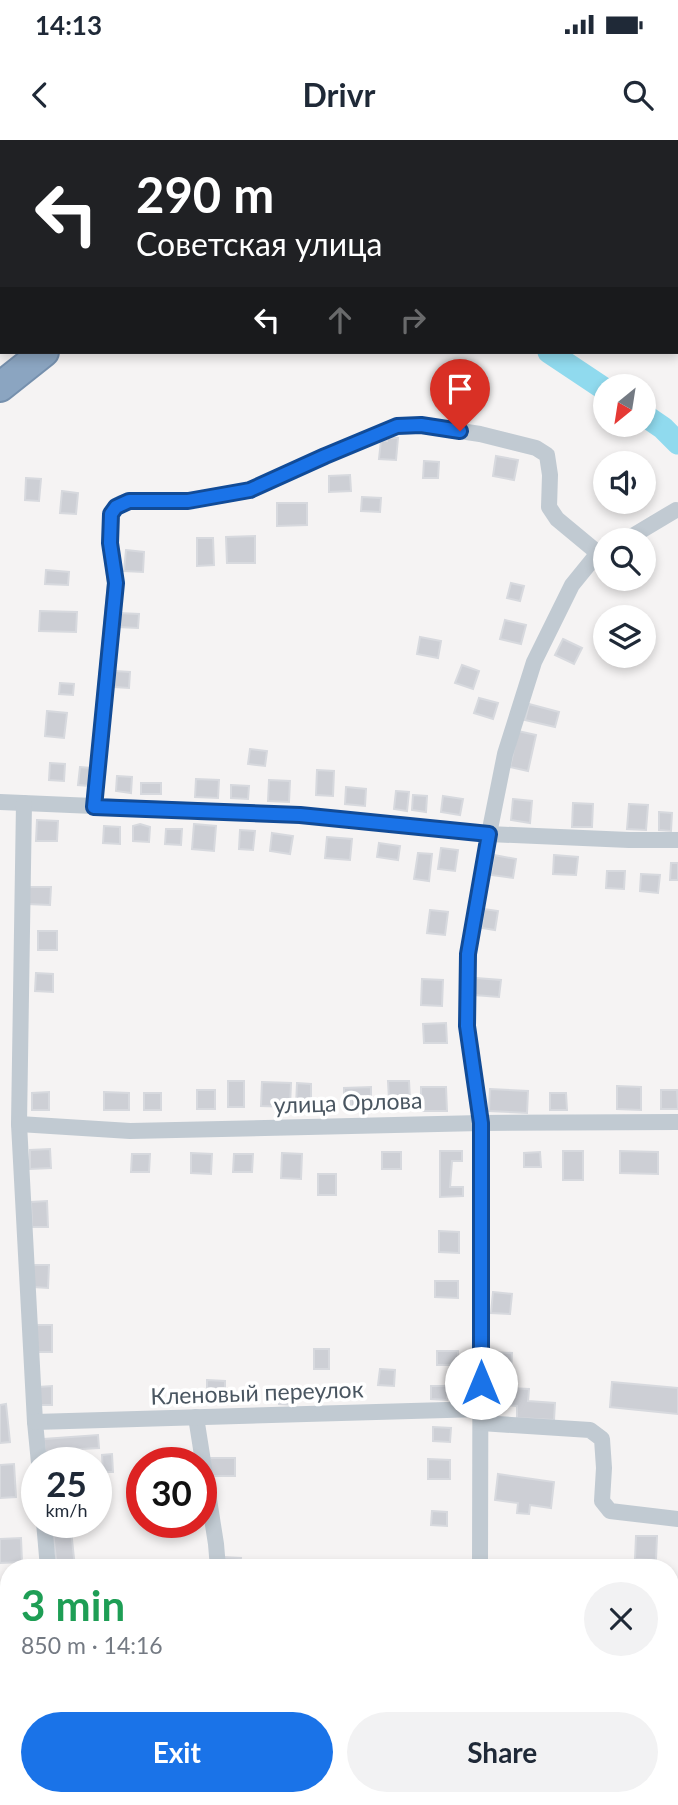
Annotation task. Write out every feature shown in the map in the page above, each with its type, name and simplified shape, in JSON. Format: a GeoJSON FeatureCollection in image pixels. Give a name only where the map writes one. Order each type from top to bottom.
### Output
{"type":"FeatureCollection","features":[{"type":"Feature","properties":{"kind":"highway"},"geometry":{"type":"LineString","coordinates":[[0,387],[41,354]]}},
{"type":"Feature","properties":{"kind":"street"},"geometry":{"type":"LineString","coordinates":[[94,807],[116,583],[110,543],[111,514],[116,507],[129,501],[188,501],[250,490],[397,426],[421,425],[480,434],[536,448],[547,455],[550,475],[549,507],[563,524],[593,545]]}},
{"type":"Feature","properties":{"kind":"street"},"geometry":{"type":"LineString","coordinates":[[646,528],[676,510]]}},
{"type":"Feature","properties":{"kind":"street"},"geometry":{"type":"LineString","coordinates":[[480,1559],[481,1123],[467,1026],[468,954],[505,754],[534,662],[572,585],[593,561]]}},
{"type":"Feature","properties":{"kind":"street"},"geometry":{"type":"LineString","coordinates":[[0,802],[300,815],[489,834],[678,840]]}},
{"type":"Feature","properties":{"kind":"street"},"geometry":{"type":"LineString","coordinates":[[24,803],[19,1124],[37,1447]]}},
{"type":"Feature","properties":{"kind":"street","name":"улица Орлова"},"geometry":{"type":"LineString","coordinates":[[19,1124],[130,1131],[481,1123],[678,1122]]}},
{"type":"Feature","properties":{"kind":"street","name":"Кленовый переулок"},"geometry":{"type":"LineString","coordinates":[[35,1422],[196,1417],[481,1416],[590,1430],[602,1439],[602,1501],[610,1511],[678,1519]]}},
{"type":"Feature","properties":{"kind":"street"},"geometry":{"type":"LineString","coordinates":[[196,1417],[217,1559]]}},
{"type":"Feature","properties":{"kind":"street"},"geometry":{"type":"LineString","coordinates":[[45,1538],[47,1559]]}},
{"type":"Feature","properties":{"kind":"building"},"geometry":{"type":"Polygon","coordinates":[[[387,438],[398,438],[396,460],[379,459],[381,440],[387,441],[387,438]]]}},
{"type":"Feature","properties":{"kind":"building"},"geometry":{"type":"Polygon","coordinates":[[[496,456],[518,460],[514,480],[493,476],[496,456]]]}},
{"type":"Feature","properties":{"kind":"building"},"geometry":{"type":"Polygon","coordinates":[[[424,461],[439,462],[438,478],[423,478],[424,461]]]}},
{"type":"Feature","properties":{"kind":"building"},"geometry":{"type":"Polygon","coordinates":[[[350,475],[351,491],[329,492],[329,476],[350,475]]]}},
{"type":"Feature","properties":{"kind":"building"},"geometry":{"type":"Polygon","coordinates":[[[26,478],[41,479],[39,501],[25,500],[26,478]]]}},
{"type":"Feature","properties":{"kind":"building"},"geometry":{"type":"Polygon","coordinates":[[[62,491],[78,493],[76,514],[60,513],[62,491]]]}},
{"type":"Feature","properties":{"kind":"building"},"geometry":{"type":"Polygon","coordinates":[[[362,497],[381,498],[380,512],[361,511],[362,497]]]}},
{"type":"Feature","properties":{"kind":"building"},"geometry":{"type":"Polygon","coordinates":[[[277,503],[307,503],[307,525],[277,526],[277,503]]]}},
{"type":"Feature","properties":{"kind":"building"},"geometry":{"type":"Polygon","coordinates":[[[255,536],[255,563],[227,563],[226,537],[255,536]]]}},
{"type":"Feature","properties":{"kind":"building"},"geometry":{"type":"Polygon","coordinates":[[[197,538],[213,538],[214,565],[197,566],[197,538]]]}},
{"type":"Feature","properties":{"kind":"building"},"geometry":{"type":"Polygon","coordinates":[[[126,550],[144,552],[143,572],[124,571],[126,550]]]}},
{"type":"Feature","properties":{"kind":"building"},"geometry":{"type":"Polygon","coordinates":[[[46,570],[69,572],[68,585],[45,584],[46,570]]]}},
{"type":"Feature","properties":{"kind":"building"},"geometry":{"type":"Polygon","coordinates":[[[511,583],[524,586],[520,601],[507,598],[511,583]]]}},
{"type":"Feature","properties":{"kind":"building"},"geometry":{"type":"Polygon","coordinates":[[[40,611],[77,612],[76,632],[39,631],[40,611]]]}},
{"type":"Feature","properties":{"kind":"building"},"geometry":{"type":"Polygon","coordinates":[[[118,613],[139,614],[138,628],[117,627],[118,613]]]}},
{"type":"Feature","properties":{"kind":"building"},"geometry":{"type":"Polygon","coordinates":[[[505,620],[526,625],[521,644],[500,639],[505,620]]]}},
{"type":"Feature","properties":{"kind":"building"},"geometry":{"type":"Polygon","coordinates":[[[420,637],[441,641],[438,658],[417,654],[420,637]]]}},
{"type":"Feature","properties":{"kind":"building"},"geometry":{"type":"Polygon","coordinates":[[[563,639],[582,648],[574,664],[555,655],[563,639]]]}},
{"type":"Feature","properties":{"kind":"building"},"geometry":{"type":"Polygon","coordinates":[[[462,665],[479,671],[473,689],[455,683],[462,665]]]}},
{"type":"Feature","properties":{"kind":"building"},"geometry":{"type":"Polygon","coordinates":[[[115,671],[130,672],[129,688],[114,687],[115,671]]]}},
{"type":"Feature","properties":{"kind":"building"},"geometry":{"type":"Polygon","coordinates":[[[60,683],[74,684],[73,695],[59,694],[60,683]]]}},
{"type":"Feature","properties":{"kind":"building"},"geometry":{"type":"Polygon","coordinates":[[[479,698],[498,703],[493,719],[474,713],[479,698]]]}},
{"type":"Feature","properties":{"kind":"building"},"geometry":{"type":"Polygon","coordinates":[[[529,704],[559,712],[555,727],[525,720],[529,704]]]}},
{"type":"Feature","properties":{"kind":"building"},"geometry":{"type":"Polygon","coordinates":[[[47,711],[67,713],[64,738],[45,736],[47,711]]]}},
{"type":"Feature","properties":{"kind":"building"},"geometry":{"type":"Polygon","coordinates":[[[518,731],[536,735],[528,771],[510,767],[518,731]]]}},
{"type":"Feature","properties":{"kind":"building"},"geometry":{"type":"Polygon","coordinates":[[[250,749],[267,751],[265,766],[248,764],[250,749]]]}},
{"type":"Feature","properties":{"kind":"building"},"geometry":{"type":"Polygon","coordinates":[[[50,763],[65,764],[64,781],[49,780],[50,763]]]}},
{"type":"Feature","properties":{"kind":"building"},"geometry":{"type":"Polygon","coordinates":[[[80,767],[91,768],[89,786],[78,785],[80,767]]]}},
{"type":"Feature","properties":{"kind":"building"},"geometry":{"type":"Polygon","coordinates":[[[317,770],[334,771],[333,796],[316,795],[317,770]]]}},
{"type":"Feature","properties":{"kind":"building"},"geometry":{"type":"Polygon","coordinates":[[[117,776],[132,777],[131,793],[116,791],[117,776]]]}},
{"type":"Feature","properties":{"kind":"building"},"geometry":{"type":"Polygon","coordinates":[[[196,779],[219,780],[218,798],[195,797],[196,779]]]}},
{"type":"Feature","properties":{"kind":"building"},"geometry":{"type":"Polygon","coordinates":[[[269,780],[290,781],[289,802],[268,801],[269,780]]]}},
{"type":"Feature","properties":{"kind":"building"},"geometry":{"type":"Polygon","coordinates":[[[141,783],[161,783],[161,794],[141,794],[141,783]]]}},
{"type":"Feature","properties":{"kind":"building"},"geometry":{"type":"Polygon","coordinates":[[[231,785],[249,786],[248,799],[231,798],[231,785]]]}},
{"type":"Feature","properties":{"kind":"building"},"geometry":{"type":"Polygon","coordinates":[[[346,787],[366,789],[365,806],[345,804],[346,787]]]}},
{"type":"Feature","properties":{"kind":"building"},"geometry":{"type":"Polygon","coordinates":[[[396,791],[409,792],[407,811],[394,809],[396,791]]]}},
{"type":"Feature","properties":{"kind":"building"},"geometry":{"type":"Polygon","coordinates":[[[413,795],[427,796],[426,812],[412,810],[413,795]]]}},
{"type":"Feature","properties":{"kind":"building"},"geometry":{"type":"Polygon","coordinates":[[[443,796],[463,799],[460,815],[441,812],[443,796]]]}},
{"type":"Feature","properties":{"kind":"building"},"geometry":{"type":"Polygon","coordinates":[[[513,799],[532,801],[530,823],[511,820],[513,799]]]}},
{"type":"Feature","properties":{"kind":"building"},"geometry":{"type":"Polygon","coordinates":[[[573,803],[593,804],[592,827],[572,827],[573,803]]]}},
{"type":"Feature","properties":{"kind":"building"},"geometry":{"type":"Polygon","coordinates":[[[629,804],[648,805],[646,830],[627,829],[629,804]]]}},
{"type":"Feature","properties":{"kind":"building"},"geometry":{"type":"Polygon","coordinates":[[[659,812],[672,813],[671,831],[659,830],[659,812]]]}},
{"type":"Feature","properties":{"kind":"building"},"geometry":{"type":"Polygon","coordinates":[[[37,820],[58,821],[57,841],[36,841],[37,820]]]}},
{"type":"Feature","properties":{"kind":"building"},"geometry":{"type":"Polygon","coordinates":[[[140,824],[150,827],[149,842],[133,841],[133,826],[140,824]]]}},
{"type":"Feature","properties":{"kind":"building"},"geometry":{"type":"Polygon","coordinates":[[[194,824],[216,826],[214,851],[192,849],[194,824]]]}},
{"type":"Feature","properties":{"kind":"building"},"geometry":{"type":"Polygon","coordinates":[[[104,826],[120,827],[120,844],[103,843],[104,826]]]}},
{"type":"Feature","properties":{"kind":"building"},"geometry":{"type":"Polygon","coordinates":[[[166,829],[182,829],[181,845],[165,844],[166,829]]]}},
{"type":"Feature","properties":{"kind":"building"},"geometry":{"type":"Polygon","coordinates":[[[240,830],[255,831],[253,850],[239,849],[240,830]]]}},
{"type":"Feature","properties":{"kind":"building"},"geometry":{"type":"Polygon","coordinates":[[[272,833],[293,836],[290,854],[270,851],[272,833]]]}},
{"type":"Feature","properties":{"kind":"building"},"geometry":{"type":"Polygon","coordinates":[[[327,837],[352,839],[350,860],[325,858],[327,837]]]}},
{"type":"Feature","properties":{"kind":"building"},"geometry":{"type":"Polygon","coordinates":[[[379,843],[400,846],[398,860],[377,857],[379,843]]]}},
{"type":"Feature","properties":{"kind":"building"},"geometry":{"type":"Polygon","coordinates":[[[441,848],[458,850],[455,871],[438,869],[441,848]]]}},
{"type":"Feature","properties":{"kind":"building"},"geometry":{"type":"Polygon","coordinates":[[[418,853],[432,854],[429,881],[414,879],[418,853]]]}},
{"type":"Feature","properties":{"kind":"building"},"geometry":{"type":"Polygon","coordinates":[[[494,855],[516,859],[513,878],[491,875],[494,855]]]}},
{"type":"Feature","properties":{"kind":"building"},"geometry":{"type":"Polygon","coordinates":[[[554,855],[578,857],[576,875],[553,874],[554,855]]]}},
{"type":"Feature","properties":{"kind":"building"},"geometry":{"type":"Polygon","coordinates":[[[671,863],[678,863],[678,880],[670,880],[671,863]]]}},
{"type":"Feature","properties":{"kind":"building"},"geometry":{"type":"Polygon","coordinates":[[[607,871],[625,871],[624,889],[606,888],[607,871]]]}},
{"type":"Feature","properties":{"kind":"building"},"geometry":{"type":"Polygon","coordinates":[[[641,874],[660,875],[658,893],[640,891],[641,874]]]}},
{"type":"Feature","properties":{"kind":"building"},"geometry":{"type":"Polygon","coordinates":[[[28,887],[51,887],[50,905],[27,904],[28,887]]]}},
{"type":"Feature","properties":{"kind":"building"},"geometry":{"type":"Polygon","coordinates":[[[484,909],[498,911],[495,930],[482,928],[484,909]]]}},
{"type":"Feature","properties":{"kind":"building"},"geometry":{"type":"Polygon","coordinates":[[[430,910],[448,912],[445,935],[427,933],[430,910]]]}},
{"type":"Feature","properties":{"kind":"building"},"geometry":{"type":"Polygon","coordinates":[[[38,931],[57,931],[57,950],[38,950],[38,931]]]}},
{"type":"Feature","properties":{"kind":"building"},"geometry":{"type":"Polygon","coordinates":[[[36,973],[53,974],[53,992],[35,991],[36,973]]]}},
{"type":"Feature","properties":{"kind":"building"},"geometry":{"type":"Polygon","coordinates":[[[476,978],[501,980],[499,997],[474,995],[476,978]]]}},
{"type":"Feature","properties":{"kind":"building"},"geometry":{"type":"Polygon","coordinates":[[[422,979],[443,980],[442,1006],[421,1005],[422,979]]]}},
{"type":"Feature","properties":{"kind":"building"},"geometry":{"type":"Polygon","coordinates":[[[446,1023],[447,1043],[424,1043],[423,1024],[446,1023]]]}},
{"type":"Feature","properties":{"kind":"building"},"geometry":{"type":"Polygon","coordinates":[[[228,1081],[244,1081],[244,1107],[228,1107],[228,1081]]]}},
{"type":"Feature","properties":{"kind":"building"},"geometry":{"type":"Polygon","coordinates":[[[388,1081],[409,1081],[410,1100],[389,1100],[388,1081]]]}},
{"type":"Feature","properties":{"kind":"building"},"geometry":{"type":"Polygon","coordinates":[[[262,1082],[291,1083],[290,1107],[261,1106],[262,1082]]]}},
{"type":"Feature","properties":{"kind":"building"},"geometry":{"type":"Polygon","coordinates":[[[297,1083],[311,1084],[311,1107],[296,1106],[297,1083]]]}},
{"type":"Feature","properties":{"kind":"building"},"geometry":{"type":"Polygon","coordinates":[[[617,1086],[641,1087],[641,1110],[617,1109],[617,1086]]]}},
{"type":"Feature","properties":{"kind":"building"},"geometry":{"type":"Polygon","coordinates":[[[371,1087],[371,1108],[351,1109],[351,1099],[344,1099],[344,1088],[371,1087]]]}},
{"type":"Feature","properties":{"kind":"building"},"geometry":{"type":"Polygon","coordinates":[[[421,1087],[446,1087],[447,1111],[421,1111],[421,1087]]]}},
{"type":"Feature","properties":{"kind":"building"},"geometry":{"type":"Polygon","coordinates":[[[490,1089],[528,1091],[527,1113],[489,1111],[490,1089]]]}},
{"type":"Feature","properties":{"kind":"building"},"geometry":{"type":"Polygon","coordinates":[[[197,1090],[215,1090],[215,1109],[197,1109],[197,1090]]]}},
{"type":"Feature","properties":{"kind":"building"},"geometry":{"type":"Polygon","coordinates":[[[661,1090],[677,1090],[678,1109],[661,1109],[661,1090]]]}},
{"type":"Feature","properties":{"kind":"building"},"geometry":{"type":"Polygon","coordinates":[[[49,1092],[49,1110],[32,1110],[32,1093],[49,1092]]]}},
{"type":"Feature","properties":{"kind":"building"},"geometry":{"type":"Polygon","coordinates":[[[104,1092],[129,1093],[129,1110],[104,1110],[104,1092]]]}},
{"type":"Feature","properties":{"kind":"building"},"geometry":{"type":"Polygon","coordinates":[[[144,1093],[161,1093],[161,1110],[144,1110],[144,1093]]]}},
{"type":"Feature","properties":{"kind":"building"},"geometry":{"type":"Polygon","coordinates":[[[550,1093],[566,1093],[567,1110],[550,1110],[550,1093]]]}},
{"type":"Feature","properties":{"kind":"building"},"geometry":{"type":"Polygon","coordinates":[[[50,1149],[51,1168],[30,1169],[30,1150],[50,1149]]]}},
{"type":"Feature","properties":{"kind":"building"},"geometry":{"type":"Polygon","coordinates":[[[440,1151],[462,1151],[462,1161],[452,1161],[450,1187],[463,1187],[463,1196],[440,1197],[440,1151]]]}},
{"type":"Feature","properties":{"kind":"building"},"geometry":{"type":"Polygon","coordinates":[[[563,1151],[583,1151],[583,1180],[563,1180],[563,1151]]]}},
{"type":"Feature","properties":{"kind":"building"},"geometry":{"type":"Polygon","coordinates":[[[620,1151],[658,1152],[658,1174],[620,1173],[620,1151]]]}},
{"type":"Feature","properties":{"kind":"building"},"geometry":{"type":"Polygon","coordinates":[[[382,1152],[401,1152],[401,1169],[382,1169],[382,1152]]]}},
{"type":"Feature","properties":{"kind":"building"},"geometry":{"type":"Polygon","coordinates":[[[540,1152],[541,1167],[524,1167],[524,1153],[540,1152]]]}},
{"type":"Feature","properties":{"kind":"building"},"geometry":{"type":"Polygon","coordinates":[[[191,1153],[212,1154],[211,1174],[191,1173],[191,1153]]]}},
{"type":"Feature","properties":{"kind":"building"},"geometry":{"type":"Polygon","coordinates":[[[282,1153],[302,1154],[301,1179],[281,1178],[282,1153]]]}},
{"type":"Feature","properties":{"kind":"building"},"geometry":{"type":"Polygon","coordinates":[[[132,1154],[150,1154],[149,1172],[131,1172],[132,1154]]]}},
{"type":"Feature","properties":{"kind":"building"},"geometry":{"type":"Polygon","coordinates":[[[234,1154],[253,1154],[252,1172],[233,1172],[234,1154]]]}},
{"type":"Feature","properties":{"kind":"building"},"geometry":{"type":"Polygon","coordinates":[[[318,1174],[336,1174],[336,1195],[318,1195],[318,1174]]]}},
{"type":"Feature","properties":{"kind":"building"},"geometry":{"type":"Polygon","coordinates":[[[47,1201],[48,1227],[32,1227],[31,1202],[47,1201]]]}},
{"type":"Feature","properties":{"kind":"building"},"geometry":{"type":"Polygon","coordinates":[[[439,1231],[459,1232],[459,1253],[439,1252],[439,1231]]]}},
{"type":"Feature","properties":{"kind":"building"},"geometry":{"type":"Polygon","coordinates":[[[33,1265],[49,1265],[48,1288],[33,1287],[33,1265]]]}},
{"type":"Feature","properties":{"kind":"building"},"geometry":{"type":"Polygon","coordinates":[[[435,1281],[458,1281],[458,1298],[435,1297],[435,1281]]]}},
{"type":"Feature","properties":{"kind":"building"},"geometry":{"type":"Polygon","coordinates":[[[493,1292],[512,1294],[510,1314],[491,1313],[493,1292]]]}},
{"type":"Feature","properties":{"kind":"building"},"geometry":{"type":"Polygon","coordinates":[[[36,1325],[52,1325],[52,1352],[36,1352],[36,1325]]]}},
{"type":"Feature","properties":{"kind":"building"},"geometry":{"type":"Polygon","coordinates":[[[314,1349],[329,1349],[329,1369],[314,1369],[314,1349]]]}},
{"type":"Feature","properties":{"kind":"building"},"geometry":{"type":"Polygon","coordinates":[[[437,1351],[458,1351],[458,1365],[437,1365],[437,1351]]]}},
{"type":"Feature","properties":{"kind":"building"},"geometry":{"type":"Polygon","coordinates":[[[491,1352],[512,1353],[511,1373],[490,1371],[491,1352]]]}},
{"type":"Feature","properties":{"kind":"building"},"geometry":{"type":"Polygon","coordinates":[[[380,1369],[395,1370],[394,1386],[378,1385],[380,1369]]]}},
{"type":"Feature","properties":{"kind":"building"},"geometry":{"type":"Polygon","coordinates":[[[207,1380],[225,1381],[225,1400],[207,1400],[207,1380]]]}},
{"type":"Feature","properties":{"kind":"building"},"geometry":{"type":"Polygon","coordinates":[[[612,1382],[678,1388],[678,1414],[610,1407],[612,1382]]]}},
{"type":"Feature","properties":{"kind":"building"},"geometry":{"type":"Polygon","coordinates":[[[52,1386],[52,1405],[38,1405],[38,1387],[52,1386]]]}},
{"type":"Feature","properties":{"kind":"building"},"geometry":{"type":"Polygon","coordinates":[[[431,1386],[447,1386],[447,1400],[431,1399],[431,1386]]]}},
{"type":"Feature","properties":{"kind":"building"},"geometry":{"type":"Polygon","coordinates":[[[505,1388],[529,1389],[528,1401],[555,1403],[554,1420],[517,1418],[517,1406],[504,1405],[505,1388]]]}},
{"type":"Feature","properties":{"kind":"building"},"geometry":{"type":"Polygon","coordinates":[[[279,1391],[294,1391],[294,1405],[279,1404],[279,1391]]]}},
{"type":"Feature","properties":{"kind":"building"},"geometry":{"type":"Polygon","coordinates":[[[6,1404],[10,1442],[0,1443],[0,1405],[6,1404]]]}},
{"type":"Feature","properties":{"kind":"building"},"geometry":{"type":"Polygon","coordinates":[[[433,1427],[451,1428],[450,1442],[433,1441],[433,1427]]]}},
{"type":"Feature","properties":{"kind":"building"},"geometry":{"type":"Polygon","coordinates":[[[98,1435],[99,1447],[45,1447],[44,1439],[98,1435]]]}},
{"type":"Feature","properties":{"kind":"building"},"geometry":{"type":"Polygon","coordinates":[[[217,1458],[235,1458],[235,1476],[217,1476],[217,1458]]]}},
{"type":"Feature","properties":{"kind":"building"},"geometry":{"type":"Polygon","coordinates":[[[428,1459],[450,1460],[450,1479],[428,1479],[428,1459]]]}},
{"type":"Feature","properties":{"kind":"building"},"geometry":{"type":"Polygon","coordinates":[[[14,1464],[16,1497],[0,1498],[0,1465],[14,1464]]]}},
{"type":"Feature","properties":{"kind":"building"},"geometry":{"type":"Polygon","coordinates":[[[498,1474],[554,1482],[551,1508],[530,1505],[529,1514],[517,1513],[518,1503],[495,1500],[498,1474]]]}},
{"type":"Feature","properties":{"kind":"building"},"geometry":{"type":"Polygon","coordinates":[[[432,1511],[447,1512],[447,1526],[431,1525],[432,1511]]]}},
{"type":"Feature","properties":{"kind":"building"},"geometry":{"type":"Polygon","coordinates":[[[636,1536],[657,1536],[656,1559],[635,1559],[636,1536]]]}},
{"type":"Feature","properties":{"kind":"building"},"geometry":{"type":"Polygon","coordinates":[[[21,1538],[22,1559],[0,1559],[0,1539],[21,1538]]]}},
{"type":"Feature","properties":{"kind":"building"},"geometry":{"type":"Polygon","coordinates":[[[54,1538],[72,1538],[74,1559],[56,1559],[54,1538]]]}},
{"type":"Feature","properties":{"kind":"waterway"},"geometry":{"type":"LineString","coordinates":[[552,354],[593,381]]}},
{"type":"Feature","properties":{"kind":"waterway"},"geometry":{"type":"LineString","coordinates":[[656,423],[678,443]]}},
{"type":"Feature","properties":{"kind":"route"},"geometry":{"type":"LineString","coordinates":[[460,431],[421,425],[397,426],[250,490],[188,501],[129,501],[116,507],[111,514],[110,543],[116,583],[94,807],[300,815],[489,834],[468,954],[467,1026],[481,1123],[481,1383]]}}]}
